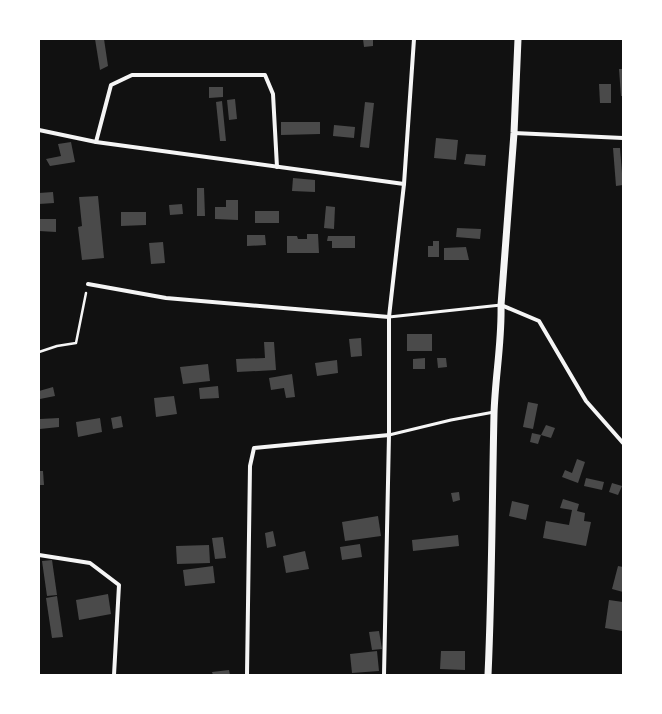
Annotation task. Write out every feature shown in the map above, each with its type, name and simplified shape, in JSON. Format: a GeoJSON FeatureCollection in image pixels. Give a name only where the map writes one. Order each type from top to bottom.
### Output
{"type":"FeatureCollection","features":[{"type":"Feature","properties":{"kind":"street"},"geometry":{"type":"LineString","coordinates":[[384,675],[389,435],[389,317],[404,184],[414,39]]}},
{"type":"Feature","properties":{"kind":"street"},"geometry":{"type":"LineString","coordinates":[[488,675],[492,593],[494,412],[502,329],[501,305],[514,133],[518,39]]}},
{"type":"Feature","properties":{"kind":"street"},"geometry":{"type":"LineString","coordinates":[[96,142],[111,85],[132,75],[265,75],[273,94],[277,167]]}},
{"type":"Feature","properties":{"kind":"street"},"geometry":{"type":"LineString","coordinates":[[39,130],[96,142],[404,184]]}},
{"type":"Feature","properties":{"kind":"street"},"geometry":{"type":"LineString","coordinates":[[514,133],[623,138]]}},
{"type":"Feature","properties":{"kind":"street"},"geometry":{"type":"LineString","coordinates":[[88,284],[166,298],[389,317]]}},
{"type":"Feature","properties":{"kind":"street"},"geometry":{"type":"LineString","coordinates":[[501,305],[540,321],[586,401],[623,443]]}},
{"type":"Feature","properties":{"kind":"street"},"geometry":{"type":"LineString","coordinates":[[247,675],[250,466],[254,448],[389,435]]}},
{"type":"Feature","properties":{"kind":"street"},"geometry":{"type":"LineString","coordinates":[[39,555],[90,563],[119,585],[114,675]]}},
{"type":"Feature","properties":{"kind":"lane"},"geometry":{"type":"LineString","coordinates":[[389,317],[501,305]]}},
{"type":"Feature","properties":{"kind":"lane"},"geometry":{"type":"LineString","coordinates":[[389,435],[451,420],[494,412]]}},
{"type":"Feature","properties":{"kind":"path"},"geometry":{"type":"LineString","coordinates":[[39,352],[57,346],[76,343],[88,284]]}},
{"type":"Feature","properties":{"kind":"building"},"geometry":{"type":"Polygon","coordinates":[[[95,39],[104,39],[108,66],[100,70],[95,39]]]}},
{"type":"Feature","properties":{"kind":"building"},"geometry":{"type":"Polygon","coordinates":[[[363,39],[373,39],[373,46],[364,47],[363,39]]]}},
{"type":"Feature","properties":{"kind":"building"},"geometry":{"type":"Polygon","coordinates":[[[619,69],[623,69],[623,96],[621,96],[619,69]]]}},
{"type":"Feature","properties":{"kind":"building"},"geometry":{"type":"Polygon","coordinates":[[[599,84],[611,84],[611,103],[600,103],[599,84]]]}},
{"type":"Feature","properties":{"kind":"building"},"geometry":{"type":"Polygon","coordinates":[[[209,87],[223,87],[223,97],[209,98],[209,87]]]}},
{"type":"Feature","properties":{"kind":"building"},"geometry":{"type":"Polygon","coordinates":[[[235,99],[237,119],[229,120],[227,100],[235,99]]]}},
{"type":"Feature","properties":{"kind":"building"},"geometry":{"type":"Polygon","coordinates":[[[222,101],[226,141],[220,141],[216,102],[222,101]]]}},
{"type":"Feature","properties":{"kind":"building"},"geometry":{"type":"Polygon","coordinates":[[[365,102],[374,103],[369,148],[360,147],[365,102]]]}},
{"type":"Feature","properties":{"kind":"building"},"geometry":{"type":"Polygon","coordinates":[[[281,122],[320,122],[320,134],[281,135],[281,122]]]}},
{"type":"Feature","properties":{"kind":"building"},"geometry":{"type":"Polygon","coordinates":[[[334,125],[355,127],[354,138],[333,136],[334,125]]]}},
{"type":"Feature","properties":{"kind":"building"},"geometry":{"type":"Polygon","coordinates":[[[436,138],[458,140],[456,160],[434,158],[436,138]]]}},
{"type":"Feature","properties":{"kind":"building"},"geometry":{"type":"Polygon","coordinates":[[[71,142],[75,162],[50,166],[46,159],[61,156],[58,144],[71,142]]]}},
{"type":"Feature","properties":{"kind":"building"},"geometry":{"type":"Polygon","coordinates":[[[613,148],[620,148],[623,185],[616,186],[613,148]]]}},
{"type":"Feature","properties":{"kind":"building"},"geometry":{"type":"Polygon","coordinates":[[[466,154],[486,155],[485,166],[464,164],[466,154]]]}},
{"type":"Feature","properties":{"kind":"building"},"geometry":{"type":"Polygon","coordinates":[[[293,178],[315,180],[315,192],[292,191],[293,178]]]}},
{"type":"Feature","properties":{"kind":"building"},"geometry":{"type":"Polygon","coordinates":[[[197,188],[204,188],[205,216],[197,216],[197,188]]]}},
{"type":"Feature","properties":{"kind":"building"},"geometry":{"type":"Polygon","coordinates":[[[53,192],[54,203],[39,204],[39,193],[53,192]]]}},
{"type":"Feature","properties":{"kind":"building"},"geometry":{"type":"Polygon","coordinates":[[[98,196],[104,258],[82,260],[78,227],[82,226],[79,197],[98,196]]]}},
{"type":"Feature","properties":{"kind":"building"},"geometry":{"type":"Polygon","coordinates":[[[226,200],[238,200],[238,220],[215,219],[215,207],[226,207],[226,200]]]}},
{"type":"Feature","properties":{"kind":"building"},"geometry":{"type":"Polygon","coordinates":[[[182,204],[183,214],[170,215],[169,205],[182,204]]]}},
{"type":"Feature","properties":{"kind":"building"},"geometry":{"type":"Polygon","coordinates":[[[326,206],[335,207],[334,229],[324,228],[326,206]]]}},
{"type":"Feature","properties":{"kind":"building"},"geometry":{"type":"Polygon","coordinates":[[[255,211],[279,211],[279,223],[255,223],[255,211]]]}},
{"type":"Feature","properties":{"kind":"building"},"geometry":{"type":"Polygon","coordinates":[[[121,212],[146,212],[146,225],[121,226],[121,212]]]}},
{"type":"Feature","properties":{"kind":"building"},"geometry":{"type":"Polygon","coordinates":[[[39,219],[56,219],[56,232],[39,231],[39,219]]]}},
{"type":"Feature","properties":{"kind":"building"},"geometry":{"type":"Polygon","coordinates":[[[457,228],[481,229],[480,239],[456,237],[457,228]]]}},
{"type":"Feature","properties":{"kind":"building"},"geometry":{"type":"Polygon","coordinates":[[[307,234],[318,234],[319,253],[287,253],[287,236],[297,236],[298,239],[307,239],[307,234]]]}},
{"type":"Feature","properties":{"kind":"building"},"geometry":{"type":"Polygon","coordinates":[[[247,235],[265,235],[266,245],[247,246],[247,235]]]}},
{"type":"Feature","properties":{"kind":"building"},"geometry":{"type":"Polygon","coordinates":[[[328,236],[355,236],[355,248],[332,248],[332,241],[327,241],[328,236]]]}},
{"type":"Feature","properties":{"kind":"building"},"geometry":{"type":"Polygon","coordinates":[[[433,241],[439,241],[439,257],[428,257],[428,246],[433,246],[433,241]]]}},
{"type":"Feature","properties":{"kind":"building"},"geometry":{"type":"Polygon","coordinates":[[[163,242],[165,263],[151,264],[149,243],[163,242]]]}},
{"type":"Feature","properties":{"kind":"building"},"geometry":{"type":"Polygon","coordinates":[[[466,247],[469,260],[444,260],[444,248],[466,247]]]}},
{"type":"Feature","properties":{"kind":"building"},"geometry":{"type":"Polygon","coordinates":[[[407,334],[432,334],[432,351],[407,351],[407,334]]]}},
{"type":"Feature","properties":{"kind":"building"},"geometry":{"type":"Polygon","coordinates":[[[361,338],[362,356],[351,357],[349,339],[361,338]]]}},
{"type":"Feature","properties":{"kind":"building"},"geometry":{"type":"Polygon","coordinates":[[[264,342],[274,342],[276,370],[237,372],[236,359],[265,358],[264,342]]]}},
{"type":"Feature","properties":{"kind":"building"},"geometry":{"type":"Polygon","coordinates":[[[425,358],[425,369],[413,369],[413,359],[425,358]]]}},
{"type":"Feature","properties":{"kind":"building"},"geometry":{"type":"Polygon","coordinates":[[[437,358],[446,358],[447,367],[438,368],[437,358]]]}},
{"type":"Feature","properties":{"kind":"building"},"geometry":{"type":"Polygon","coordinates":[[[337,360],[338,373],[317,376],[315,363],[337,360]]]}},
{"type":"Feature","properties":{"kind":"building"},"geometry":{"type":"Polygon","coordinates":[[[208,364],[210,381],[183,384],[180,367],[208,364]]]}},
{"type":"Feature","properties":{"kind":"building"},"geometry":{"type":"Polygon","coordinates":[[[292,374],[295,397],[286,398],[284,388],[271,390],[269,378],[292,374]]]}},
{"type":"Feature","properties":{"kind":"building"},"geometry":{"type":"Polygon","coordinates":[[[218,386],[219,398],[200,399],[199,388],[218,386]]]}},
{"type":"Feature","properties":{"kind":"building"},"geometry":{"type":"Polygon","coordinates":[[[53,387],[55,396],[40,399],[39,391],[53,387]]]}},
{"type":"Feature","properties":{"kind":"building"},"geometry":{"type":"Polygon","coordinates":[[[174,396],[177,414],[156,417],[154,398],[174,396]]]}},
{"type":"Feature","properties":{"kind":"building"},"geometry":{"type":"Polygon","coordinates":[[[528,402],[538,404],[533,429],[523,427],[528,402]]]}},
{"type":"Feature","properties":{"kind":"building"},"geometry":{"type":"Polygon","coordinates":[[[121,416],[123,427],[113,429],[111,418],[121,416]]]}},
{"type":"Feature","properties":{"kind":"building"},"geometry":{"type":"Polygon","coordinates":[[[59,418],[59,427],[40,429],[40,419],[59,418]]]}},
{"type":"Feature","properties":{"kind":"building"},"geometry":{"type":"Polygon","coordinates":[[[100,418],[102,432],[78,437],[76,422],[100,418]]]}},
{"type":"Feature","properties":{"kind":"building"},"geometry":{"type":"Polygon","coordinates":[[[546,425],[555,428],[551,438],[541,435],[546,425]]]}},
{"type":"Feature","properties":{"kind":"building"},"geometry":{"type":"Polygon","coordinates":[[[532,433],[541,435],[538,444],[530,442],[532,433]]]}},
{"type":"Feature","properties":{"kind":"building"},"geometry":{"type":"Polygon","coordinates":[[[577,459],[585,462],[578,483],[562,477],[565,470],[572,473],[577,459]]]}},
{"type":"Feature","properties":{"kind":"building"},"geometry":{"type":"Polygon","coordinates":[[[39,471],[43,471],[44,485],[39,485],[39,471]]]}},
{"type":"Feature","properties":{"kind":"building"},"geometry":{"type":"Polygon","coordinates":[[[586,478],[604,482],[602,490],[584,486],[586,478]]]}},
{"type":"Feature","properties":{"kind":"building"},"geometry":{"type":"Polygon","coordinates":[[[612,483],[622,486],[618,495],[609,492],[612,483]]]}},
{"type":"Feature","properties":{"kind":"building"},"geometry":{"type":"Polygon","coordinates":[[[459,492],[460,500],[453,502],[451,493],[459,492]]]}},
{"type":"Feature","properties":{"kind":"building"},"geometry":{"type":"Polygon","coordinates":[[[563,499],[579,504],[577,511],[585,513],[584,521],[591,522],[586,546],[543,538],[546,521],[569,525],[572,510],[560,508],[563,499]]]}},
{"type":"Feature","properties":{"kind":"building"},"geometry":{"type":"Polygon","coordinates":[[[512,501],[529,505],[526,520],[509,516],[512,501]]]}},
{"type":"Feature","properties":{"kind":"building"},"geometry":{"type":"Polygon","coordinates":[[[378,516],[381,536],[345,541],[342,522],[378,516]]]}},
{"type":"Feature","properties":{"kind":"building"},"geometry":{"type":"Polygon","coordinates":[[[273,531],[276,546],[267,548],[265,533],[273,531]]]}},
{"type":"Feature","properties":{"kind":"building"},"geometry":{"type":"Polygon","coordinates":[[[458,535],[459,546],[413,551],[412,540],[458,535]]]}},
{"type":"Feature","properties":{"kind":"building"},"geometry":{"type":"Polygon","coordinates":[[[223,537],[226,558],[215,559],[212,538],[223,537]]]}},
{"type":"Feature","properties":{"kind":"building"},"geometry":{"type":"Polygon","coordinates":[[[360,544],[362,557],[342,560],[340,547],[360,544]]]}},
{"type":"Feature","properties":{"kind":"building"},"geometry":{"type":"Polygon","coordinates":[[[209,545],[210,563],[177,564],[176,546],[209,545]]]}},
{"type":"Feature","properties":{"kind":"building"},"geometry":{"type":"Polygon","coordinates":[[[305,551],[309,569],[286,573],[283,556],[305,551]]]}},
{"type":"Feature","properties":{"kind":"building"},"geometry":{"type":"Polygon","coordinates":[[[52,560],[57,595],[47,596],[42,561],[52,560]]]}},
{"type":"Feature","properties":{"kind":"building"},"geometry":{"type":"Polygon","coordinates":[[[213,566],[215,583],[185,586],[183,570],[213,566]]]}},
{"type":"Feature","properties":{"kind":"building"},"geometry":{"type":"Polygon","coordinates":[[[618,566],[623,567],[623,592],[612,589],[618,566]]]}},
{"type":"Feature","properties":{"kind":"building"},"geometry":{"type":"Polygon","coordinates":[[[108,594],[111,614],[79,620],[76,600],[108,594]]]}},
{"type":"Feature","properties":{"kind":"building"},"geometry":{"type":"Polygon","coordinates":[[[57,596],[63,637],[52,638],[46,598],[57,596]]]}},
{"type":"Feature","properties":{"kind":"building"},"geometry":{"type":"Polygon","coordinates":[[[609,600],[623,602],[622,631],[605,628],[609,600]]]}},
{"type":"Feature","properties":{"kind":"building"},"geometry":{"type":"Polygon","coordinates":[[[379,631],[382,649],[372,650],[369,632],[379,631]]]}},
{"type":"Feature","properties":{"kind":"building"},"geometry":{"type":"Polygon","coordinates":[[[377,651],[379,671],[352,673],[350,654],[377,651]]]}},
{"type":"Feature","properties":{"kind":"building"},"geometry":{"type":"Polygon","coordinates":[[[441,651],[465,651],[465,670],[440,669],[441,651]]]}},
{"type":"Feature","properties":{"kind":"building"},"geometry":{"type":"Polygon","coordinates":[[[229,670],[230,675],[213,675],[212,672],[229,670]]]}}]}
